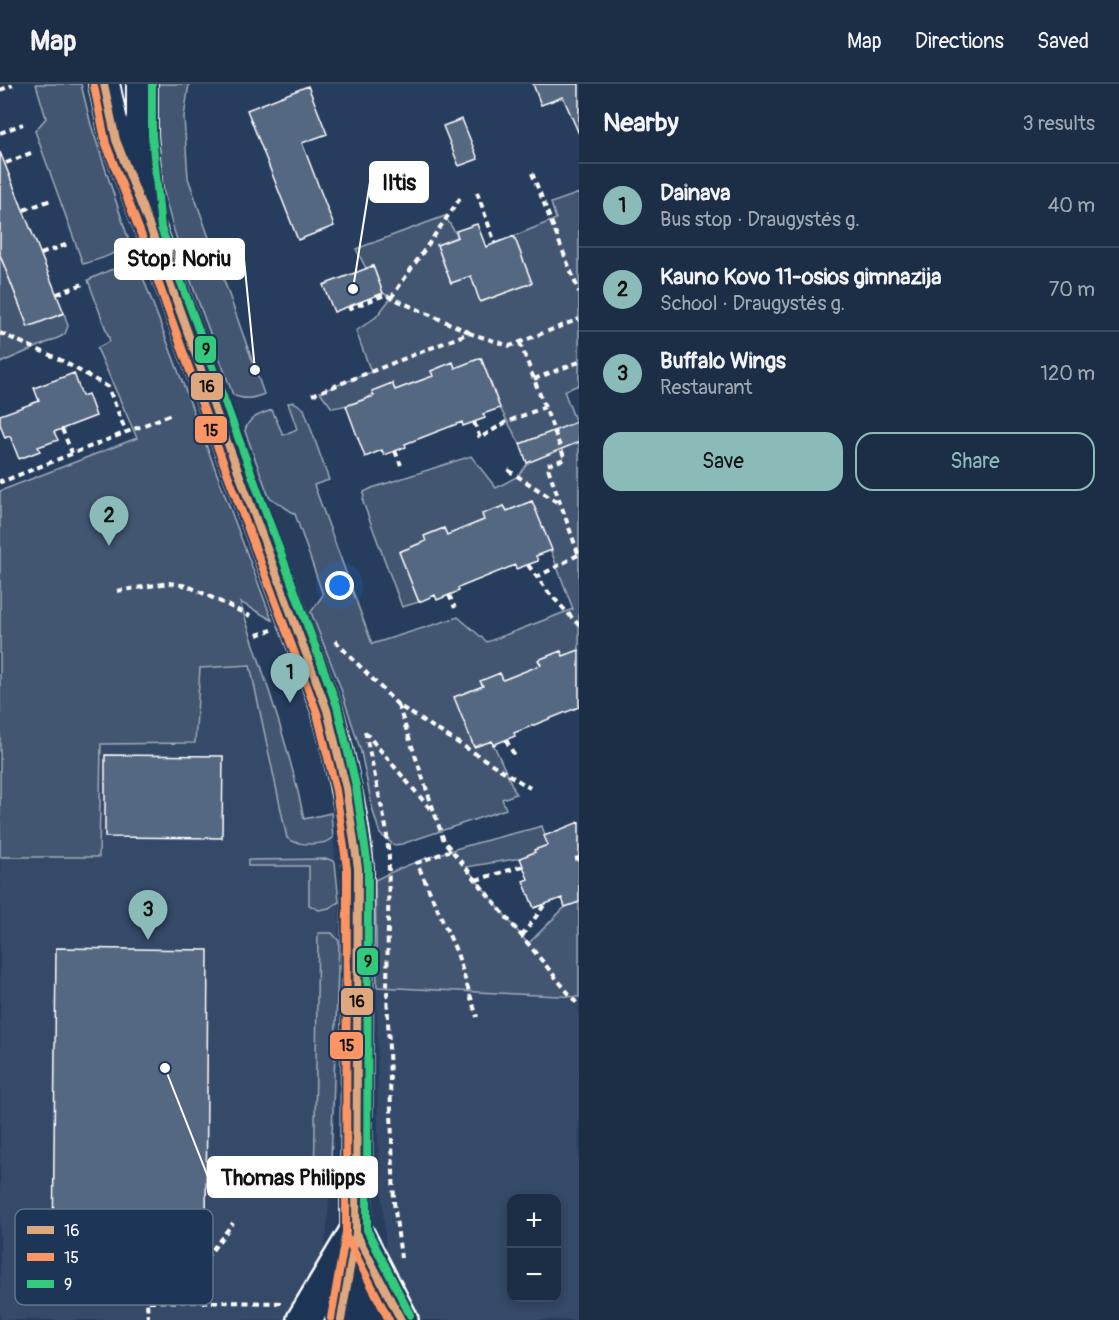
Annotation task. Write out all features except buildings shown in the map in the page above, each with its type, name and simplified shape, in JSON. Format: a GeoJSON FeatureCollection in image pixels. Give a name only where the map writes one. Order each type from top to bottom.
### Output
{"type":"FeatureCollection","features":[{"type":"Feature","properties":{"kind":"main road"},"geometry":{"type":"LineString","coordinates":[[104,84],[116,140],[327,710],[343,770],[358,868],[356,1233],[367,1320]]}},
{"type":"Feature","properties":{"kind":"main road"},"geometry":{"type":"LineString","coordinates":[[142,84],[142,135],[151,230]]}},
{"type":"Feature","properties":{"kind":"main road"},"geometry":{"type":"LineString","coordinates":[[299,1311],[356,1233]]}},
{"type":"Feature","properties":{"kind":"main road"},"geometry":{"type":"LineString","coordinates":[[341,1320],[356,1233]]}},
{"type":"Feature","properties":{"kind":"main road"},"geometry":{"type":"LineString","coordinates":[[356,1233],[401,1320]]}},
{"type":"Feature","properties":{"kind":"path"},"geometry":{"type":"LineString","coordinates":[[0,90],[13,85]]}},
{"type":"Feature","properties":{"kind":"path"},"geometry":{"type":"LineString","coordinates":[[0,133],[23,124]]}},
{"type":"Feature","properties":{"kind":"path"},"geometry":{"type":"LineString","coordinates":[[6,163],[33,152]]}},
{"type":"Feature","properties":{"kind":"path"},"geometry":{"type":"LineString","coordinates":[[532,173],[579,292]]}},
{"type":"Feature","properties":{"kind":"path"},"geometry":{"type":"LineString","coordinates":[[477,192],[495,243]]}},
{"type":"Feature","properties":{"kind":"path"},"geometry":{"type":"LineString","coordinates":[[391,298],[461,197]]}},
{"type":"Feature","properties":{"kind":"path"},"geometry":{"type":"LineString","coordinates":[[24,210],[51,200]]}},
{"type":"Feature","properties":{"kind":"path"},"geometry":{"type":"LineString","coordinates":[[41,254],[68,244]]}},
{"type":"Feature","properties":{"kind":"path"},"geometry":{"type":"LineString","coordinates":[[57,294],[83,284]]}},
{"type":"Feature","properties":{"kind":"path"},"geometry":{"type":"LineString","coordinates":[[348,309],[386,295],[469,333],[510,346],[579,319]]}},
{"type":"Feature","properties":{"kind":"path"},"geometry":{"type":"LineString","coordinates":[[0,333],[57,358],[108,387],[126,432]]}},
{"type":"Feature","properties":{"kind":"path"},"geometry":{"type":"LineString","coordinates":[[312,395],[469,333]]}},
{"type":"Feature","properties":{"kind":"path"},"geometry":{"type":"LineString","coordinates":[[520,343],[565,459],[547,465],[579,556],[537,577]]}},
{"type":"Feature","properties":{"kind":"path"},"geometry":{"type":"LineString","coordinates":[[534,379],[579,362]]}},
{"type":"Feature","properties":{"kind":"path"},"geometry":{"type":"LineString","coordinates":[[474,422],[480,438],[506,422],[545,407]]}},
{"type":"Feature","properties":{"kind":"path"},"geometry":{"type":"LineString","coordinates":[[0,481],[172,414]]}},
{"type":"Feature","properties":{"kind":"path"},"geometry":{"type":"LineString","coordinates":[[62,429],[72,453]]}},
{"type":"Feature","properties":{"kind":"path"},"geometry":{"type":"LineString","coordinates":[[395,451],[401,465]]}},
{"type":"Feature","properties":{"kind":"path"},"geometry":{"type":"LineString","coordinates":[[507,470],[560,504]]}},
{"type":"Feature","properties":{"kind":"path"},"geometry":{"type":"LineString","coordinates":[[528,565],[549,593],[579,625]]}},
{"type":"Feature","properties":{"kind":"path"},"geometry":{"type":"LineString","coordinates":[[117,591],[168,583],[188,586],[250,616]]}},
{"type":"Feature","properties":{"kind":"path"},"geometry":{"type":"LineString","coordinates":[[449,595],[455,608]]}},
{"type":"Feature","properties":{"kind":"path"},"geometry":{"type":"LineString","coordinates":[[335,641],[398,705],[530,788]]}},
{"type":"Feature","properties":{"kind":"path"},"geometry":{"type":"LineString","coordinates":[[398,705],[444,841],[579,1006]]}},
{"type":"Feature","properties":{"kind":"path"},"geometry":{"type":"LineString","coordinates":[[402,1265],[394,1202],[387,989],[389,858],[386,827],[365,731],[434,814]]}},
{"type":"Feature","properties":{"kind":"path"},"geometry":{"type":"LineString","coordinates":[[506,740],[515,756]]}},
{"type":"Feature","properties":{"kind":"path"},"geometry":{"type":"LineString","coordinates":[[451,850],[417,863],[457,953],[477,1017]]}},
{"type":"Feature","properties":{"kind":"path"},"geometry":{"type":"LineString","coordinates":[[476,880],[524,866]]}},
{"type":"Feature","properties":{"kind":"path"},"geometry":{"type":"LineString","coordinates":[[522,936],[545,904]]}},
{"type":"Feature","properties":{"kind":"path"},"geometry":{"type":"LineString","coordinates":[[213,1249],[233,1223]]}},
{"type":"Feature","properties":{"kind":"path"},"geometry":{"type":"LineString","coordinates":[[213,1303],[299,1311]]}},
{"type":"Feature","properties":{"kind":"path"},"geometry":{"type":"LineString","coordinates":[[147,1305],[148,1320]]}},
{"type":"Feature","properties":{"kind":"shaded area"},"geometry":{"type":"Polygon","coordinates":[[[36,84],[81,84],[91,125],[128,238],[114,253],[103,258],[83,264],[35,131],[46,118],[36,84]]]}},
{"type":"Feature","properties":{"kind":"shaded area"},"geometry":{"type":"Polygon","coordinates":[[[154,84],[189,84],[184,117],[188,178],[264,394],[260,396],[245,398],[233,395],[185,264],[174,230],[158,163],[154,124],[154,84]]]}},
{"type":"Feature","properties":{"kind":"shaded area"},"geometry":{"type":"Polygon","coordinates":[[[579,193],[579,385],[564,391],[579,431],[579,650],[563,656],[560,651],[539,660],[541,665],[503,680],[500,674],[481,682],[483,686],[455,698],[474,747],[492,741],[516,794],[502,799],[506,809],[394,845],[380,834],[361,752],[340,686],[311,612],[323,595],[295,514],[269,497],[245,431],[252,419],[272,410],[283,435],[297,429],[288,403],[294,402],[304,409],[329,480],[314,485],[372,644],[458,617],[487,642],[573,609],[532,501],[507,511],[504,506],[483,514],[484,520],[447,535],[444,528],[425,536],[426,541],[399,552],[419,602],[402,607],[363,502],[364,492],[372,488],[471,456],[496,488],[518,476],[553,431],[520,444],[500,408],[481,358],[455,368],[453,363],[431,371],[433,376],[395,390],[392,383],[364,399],[340,407],[332,408],[320,392],[371,372],[356,331],[376,317],[391,298],[383,293],[373,266],[366,268],[356,249],[445,216],[458,237],[437,245],[451,283],[471,276],[481,302],[532,283],[514,236],[556,219],[551,203],[579,193]]]}},
{"type":"Feature","properties":{"kind":"shaded area"},"geometry":{"type":"Polygon","coordinates":[[[0,255],[28,326],[64,313],[68,326],[65,334],[60,337],[0,363],[0,255]]]}},
{"type":"Feature","properties":{"kind":"shaded area"},"geometry":{"type":"Polygon","coordinates":[[[139,267],[272,620],[240,602],[283,737],[304,819],[331,813],[333,838],[329,841],[303,844],[287,838],[250,665],[200,668],[195,743],[101,744],[99,857],[0,857],[0,491],[137,438],[97,348],[110,341],[88,280],[110,270],[139,267]]]}},
{"type":"Feature","properties":{"kind":"shaded area"},"geometry":{"type":"Polygon","coordinates":[[[171,424],[262,664],[296,781],[304,819],[331,813],[339,902],[339,1019],[332,1170],[326,1240],[312,1292],[293,1320],[0,1320],[0,857],[99,857],[0,491],[171,424]]]}},
{"type":"Feature","properties":{"kind":"shaded area"},"geometry":{"type":"Polygon","coordinates":[[[542,826],[548,845],[521,858],[466,867],[528,944],[565,907],[579,902],[579,997],[377,987],[375,880],[436,855],[542,826]]]}},
{"type":"Feature","properties":{"kind":"shaded area"},"geometry":{"type":"Polygon","coordinates":[[[328,859],[335,862],[339,902],[329,908],[319,910],[309,905],[309,866],[248,866],[248,860],[328,859]]]}},
{"type":"Feature","properties":{"kind":"shaded area"},"geometry":{"type":"Polygon","coordinates":[[[318,933],[332,933],[339,941],[330,1188],[314,1192],[318,933]]]}},
{"type":"Feature","properties":{"kind":"shaded area"},"geometry":{"type":"Polygon","coordinates":[[[377,987],[579,997],[579,1320],[415,1320],[387,1266],[378,1141],[377,987]]]}},
{"type":"Feature","properties":{"kind":"transit line","name":"16"},"geometry":{"type":"LineString","coordinates":[[104,84],[116,140],[327,710],[346,788],[358,868],[356,1233],[341,1320]]}},
{"type":"Feature","properties":{"kind":"transit line","name":"9"},"geometry":{"type":"LineString","coordinates":[[152,84],[152,135],[161,228],[337,706],[356,786],[368,867],[367,1230],[410,1315]]}},
{"type":"Feature","properties":{"kind":"transit line","name":"15"},"geometry":{"type":"LineString","coordinates":[[94,86],[106,144],[317,713],[336,790],[347,869],[346,1232],[331,1318]]}},
{"type":"Feature","properties":{"kind":"transit line","name":"16"},"geometry":{"type":"LineString","coordinates":[[356,1233],[401,1320]]}},
{"type":"Feature","properties":{"kind":"transit line","name":"15"},"geometry":{"type":"LineString","coordinates":[[347,1238],[389,1320]]}},
{"type":"Feature","properties":{"kind":"place","name":"Iltis"},"geometry":{"type":"Point","coordinates":[353,289]}},
{"type":"Feature","properties":{"kind":"place","name":"Stop! Noriu"},"geometry":{"type":"Point","coordinates":[255,370]}},
{"type":"Feature","properties":{"kind":"place","name":"Kauno Kovo 11-osios gimnazija"},"geometry":{"type":"Point","coordinates":[109,546]}},
{"type":"Feature","properties":{"kind":"place","name":"Dainava"},"geometry":{"type":"Point","coordinates":[290,703]}},
{"type":"Feature","properties":{"kind":"place","name":"Buffalo Wings"},"geometry":{"type":"Point","coordinates":[148,940]}},
{"type":"Feature","properties":{"kind":"place","name":"Thomas Philipps"},"geometry":{"type":"Point","coordinates":[165,1068]}}]}
